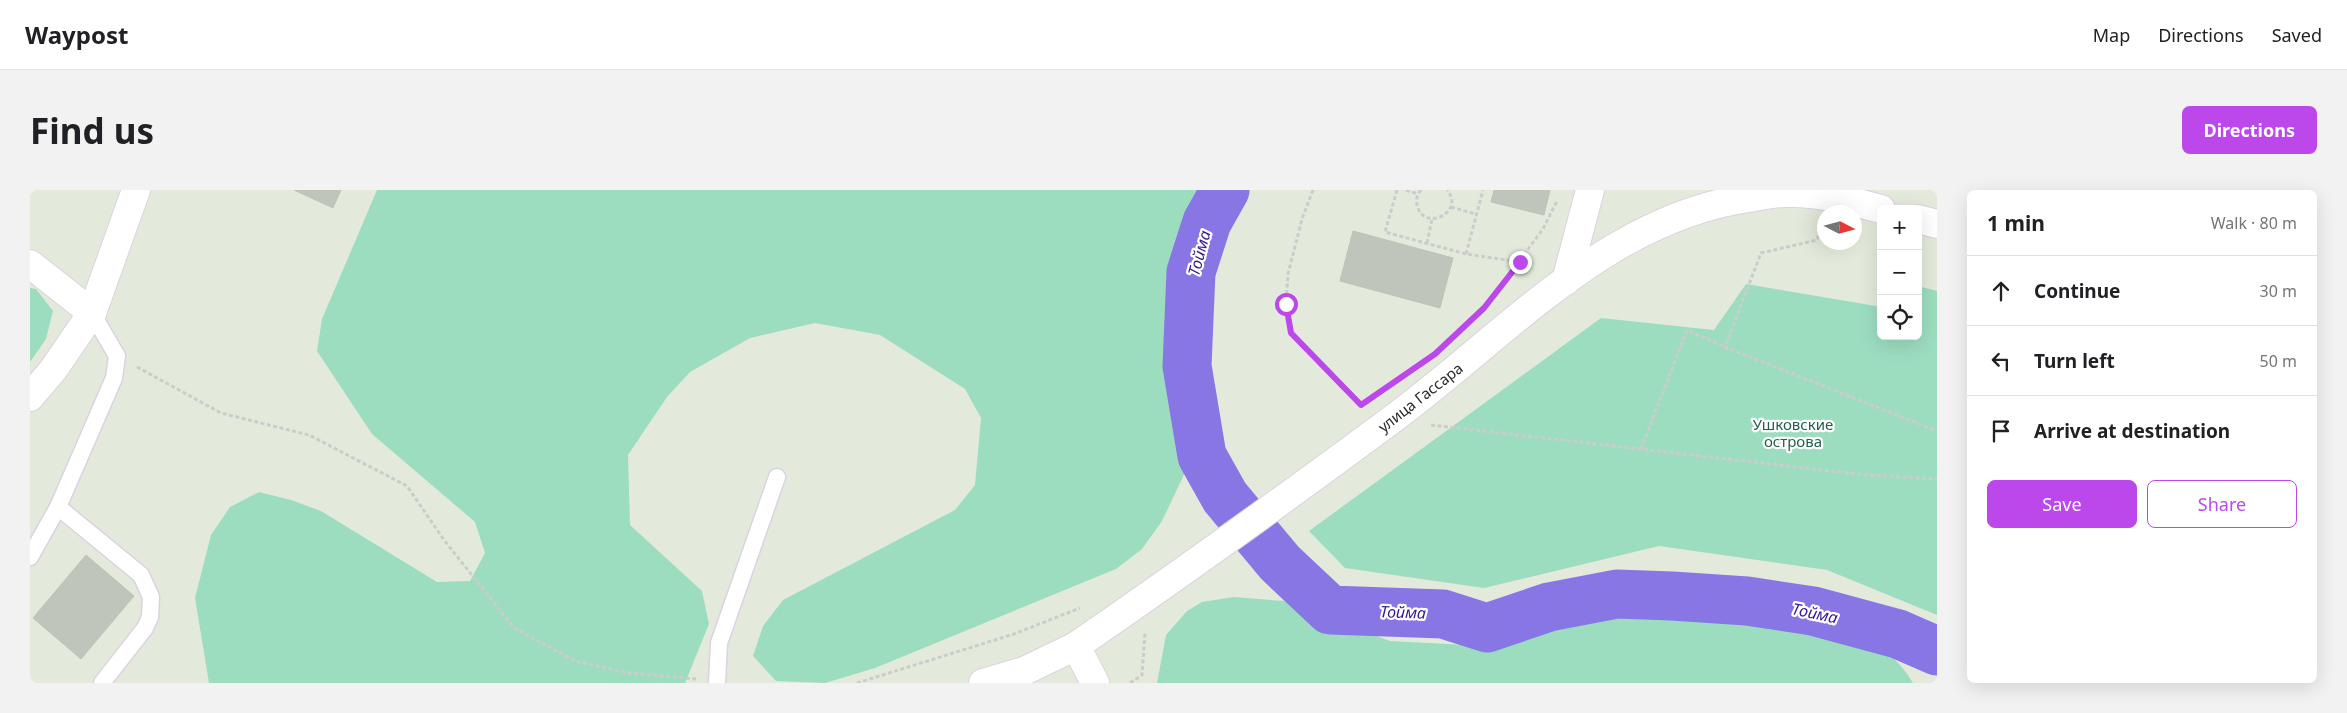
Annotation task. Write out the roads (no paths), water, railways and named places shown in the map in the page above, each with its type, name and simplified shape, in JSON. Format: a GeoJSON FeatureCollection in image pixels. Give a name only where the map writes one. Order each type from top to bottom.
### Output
{"type":"FeatureCollection","features":[{"type":"Feature","properties":{"kind":"main road"},"geometry":{"type":"LineString","coordinates":[[30,397],[53,370],[92,313],[136,190]]}},
{"type":"Feature","properties":{"kind":"main road"},"geometry":{"type":"LineString","coordinates":[[1566,281],[1590,190]]}},
{"type":"Feature","properties":{"kind":"main road","name":"улица Гассара"},"geometry":{"type":"LineString","coordinates":[[983,683],[1024,671],[1076,646],[1172,580],[1391,421],[1566,281],[1610,249],[1655,226],[1733,194],[1786,193],[1829,196],[1877,208]]}},
{"type":"Feature","properties":{"kind":"main road"},"geometry":{"type":"LineString","coordinates":[[1922,220],[1937,224]]}},
{"type":"Feature","properties":{"kind":"main road"},"geometry":{"type":"LineString","coordinates":[[30,264],[92,313]]}},
{"type":"Feature","properties":{"kind":"main road"},"geometry":{"type":"LineString","coordinates":[[1076,646],[1095,683]]}},
{"type":"Feature","properties":{"kind":"lane"},"geometry":{"type":"LineString","coordinates":[[30,557],[58,508],[114,378],[117,356],[92,313]]}},
{"type":"Feature","properties":{"kind":"lane"},"geometry":{"type":"LineString","coordinates":[[717,682],[719,643],[777,477]]}},
{"type":"Feature","properties":{"kind":"lane"},"geometry":{"type":"LineString","coordinates":[[58,508],[141,575],[151,598],[150,617],[145,628],[102,683]]}},
{"type":"Feature","properties":{"kind":"waterway","name":"Тойма"},"geometry":{"type":"LineString","coordinates":[[1225,190],[1207,222],[1191,272],[1187,366],[1202,456],[1225,497],[1280,563],[1330,610],[1443,614],[1487,628],[1549,607],[1617,594],[1747,601],[1813,611],[1898,634],[1937,651]]}},
{"type":"Feature","properties":{"kind":"park label","name":"Ушковские острова"},"geometry":{"type":"Point","coordinates":[1793,432]}}]}
